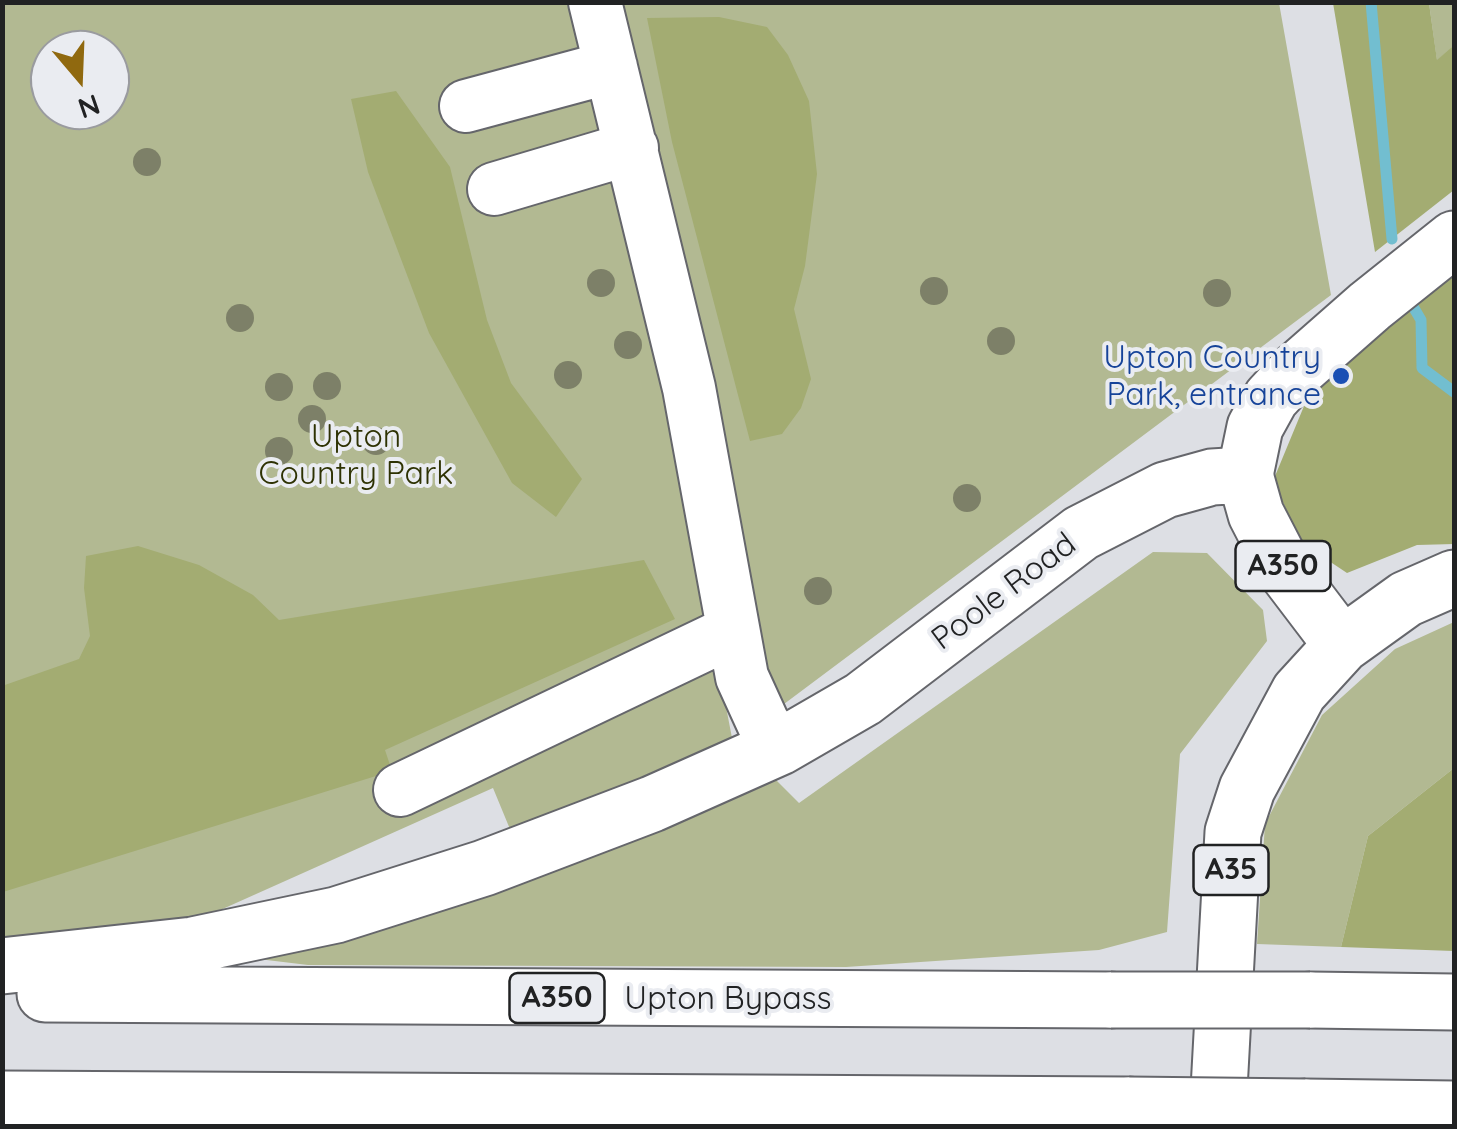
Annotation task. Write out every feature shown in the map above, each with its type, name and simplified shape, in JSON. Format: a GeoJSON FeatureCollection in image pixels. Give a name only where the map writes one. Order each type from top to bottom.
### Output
{"type":"FeatureCollection","features":[{"type":"Feature","properties":{"kind":"main road"},"geometry":{"type":"LineString","coordinates":[[1244,475],[1255,427],[1271,398],[1370,306],[1454,239]]}},
{"type":"Feature","properties":{"kind":"main road","name":"A350"},"geometry":{"type":"LineString","coordinates":[[1244,475],[1256,514],[1285,570],[1342,645]]}},
{"type":"Feature","properties":{"kind":"main road","name":"Poole Road"},"geometry":{"type":"LineString","coordinates":[[2,966],[193,945],[336,915],[536,849],[652,804],[780,747],[863,699],[1081,534],[1165,490],[1212,477],[1244,475]]}},
{"type":"Feature","properties":{"kind":"main road","name":"A35"},"geometry":{"type":"LineString","coordinates":[[1218,1126],[1232,832],[1247,789],[1299,692],[1342,645],[1406,599],[1454,578]]}},
{"type":"Feature","properties":{"kind":"main road","name":"Upton Bypass"},"geometry":{"type":"LineString","coordinates":[[2,993],[1454,1002]]}},
{"type":"Feature","properties":{"kind":"main road"},"geometry":{"type":"LineString","coordinates":[[2,1098],[1454,1108]]}},
{"type":"Feature","properties":{"kind":"lane"},"geometry":{"type":"LineString","coordinates":[[595,2],[689,388],[742,677],[763,722],[780,747]]}},
{"type":"Feature","properties":{"kind":"lane"},"geometry":{"type":"LineString","coordinates":[[466,106],[611,66]]}},
{"type":"Feature","properties":{"kind":"lane"},"geometry":{"type":"LineString","coordinates":[[494,188],[632,148]]}},
{"type":"Feature","properties":{"kind":"lane"},"geometry":{"type":"LineString","coordinates":[[400,790],[733,630]]}},
{"type":"Feature","properties":{"kind":"green space","name":"Upton Country Park"},"geometry":{"type":"Polygon","coordinates":[[[2,3],[1279,3],[1331,295],[772,713],[722,686],[732,738],[635,788],[512,834],[493,788],[198,920],[3,946],[2,3]]]}},
{"type":"Feature","properties":{"kind":"green space"},"geometry":{"type":"Polygon","coordinates":[[[1333,3],[1429,3],[1437,60],[1454,45],[1454,190],[1375,252],[1333,3]]]}},
{"type":"Feature","properties":{"kind":"green space"},"geometry":{"type":"Polygon","coordinates":[[[1429,3],[1454,3],[1454,45],[1437,61],[1429,3]]]}},
{"type":"Feature","properties":{"kind":"green space"},"geometry":{"type":"Polygon","coordinates":[[[719,17],[767,27],[788,55],[809,101],[817,174],[805,266],[794,309],[811,379],[801,408],[782,434],[750,441],[672,142],[647,18],[719,17]]]}},
{"type":"Feature","properties":{"kind":"green space"},"geometry":{"type":"Polygon","coordinates":[[[396,91],[450,167],[487,320],[511,383],[582,479],[556,517],[512,483],[429,333],[368,172],[351,99],[396,91]]]}},
{"type":"Feature","properties":{"kind":"green space"},"geometry":{"type":"Polygon","coordinates":[[[1454,261],[1454,544],[1417,545],[1347,573],[1302,543],[1273,481],[1309,394],[1454,261]]]}},
{"type":"Feature","properties":{"kind":"green space"},"geometry":{"type":"Polygon","coordinates":[[[138,546],[199,565],[253,595],[279,620],[644,560],[675,619],[385,750],[392,771],[3,892],[2,686],[79,659],[90,636],[84,588],[86,556],[138,546]]]}},
{"type":"Feature","properties":{"kind":"green space"},"geometry":{"type":"Polygon","coordinates":[[[1153,552],[1207,553],[1263,610],[1267,641],[1180,754],[1167,932],[1099,950],[846,967],[308,965],[250,958],[769,773],[799,803],[1153,552]]]}},
{"type":"Feature","properties":{"kind":"green space"},"geometry":{"type":"Polygon","coordinates":[[[1454,622],[1454,768],[1368,836],[1341,947],[1257,944],[1265,824],[1322,715],[1395,649],[1454,622]]]}},
{"type":"Feature","properties":{"kind":"green space"},"geometry":{"type":"Polygon","coordinates":[[[1454,768],[1454,951],[1341,947],[1368,836],[1454,768]]]}},
{"type":"Feature","properties":{"kind":"waterway"},"geometry":{"type":"LineString","coordinates":[[1371,2],[1392,239]]}},
{"type":"Feature","properties":{"kind":"waterway"},"geometry":{"type":"LineString","coordinates":[[1408,298],[1421,320],[1422,368],[1454,392]]}},
{"type":"Feature","properties":{"kind":"place","name":"Upton Country Park, entrance"},"geometry":{"type":"Point","coordinates":[1341,376]}}]}
